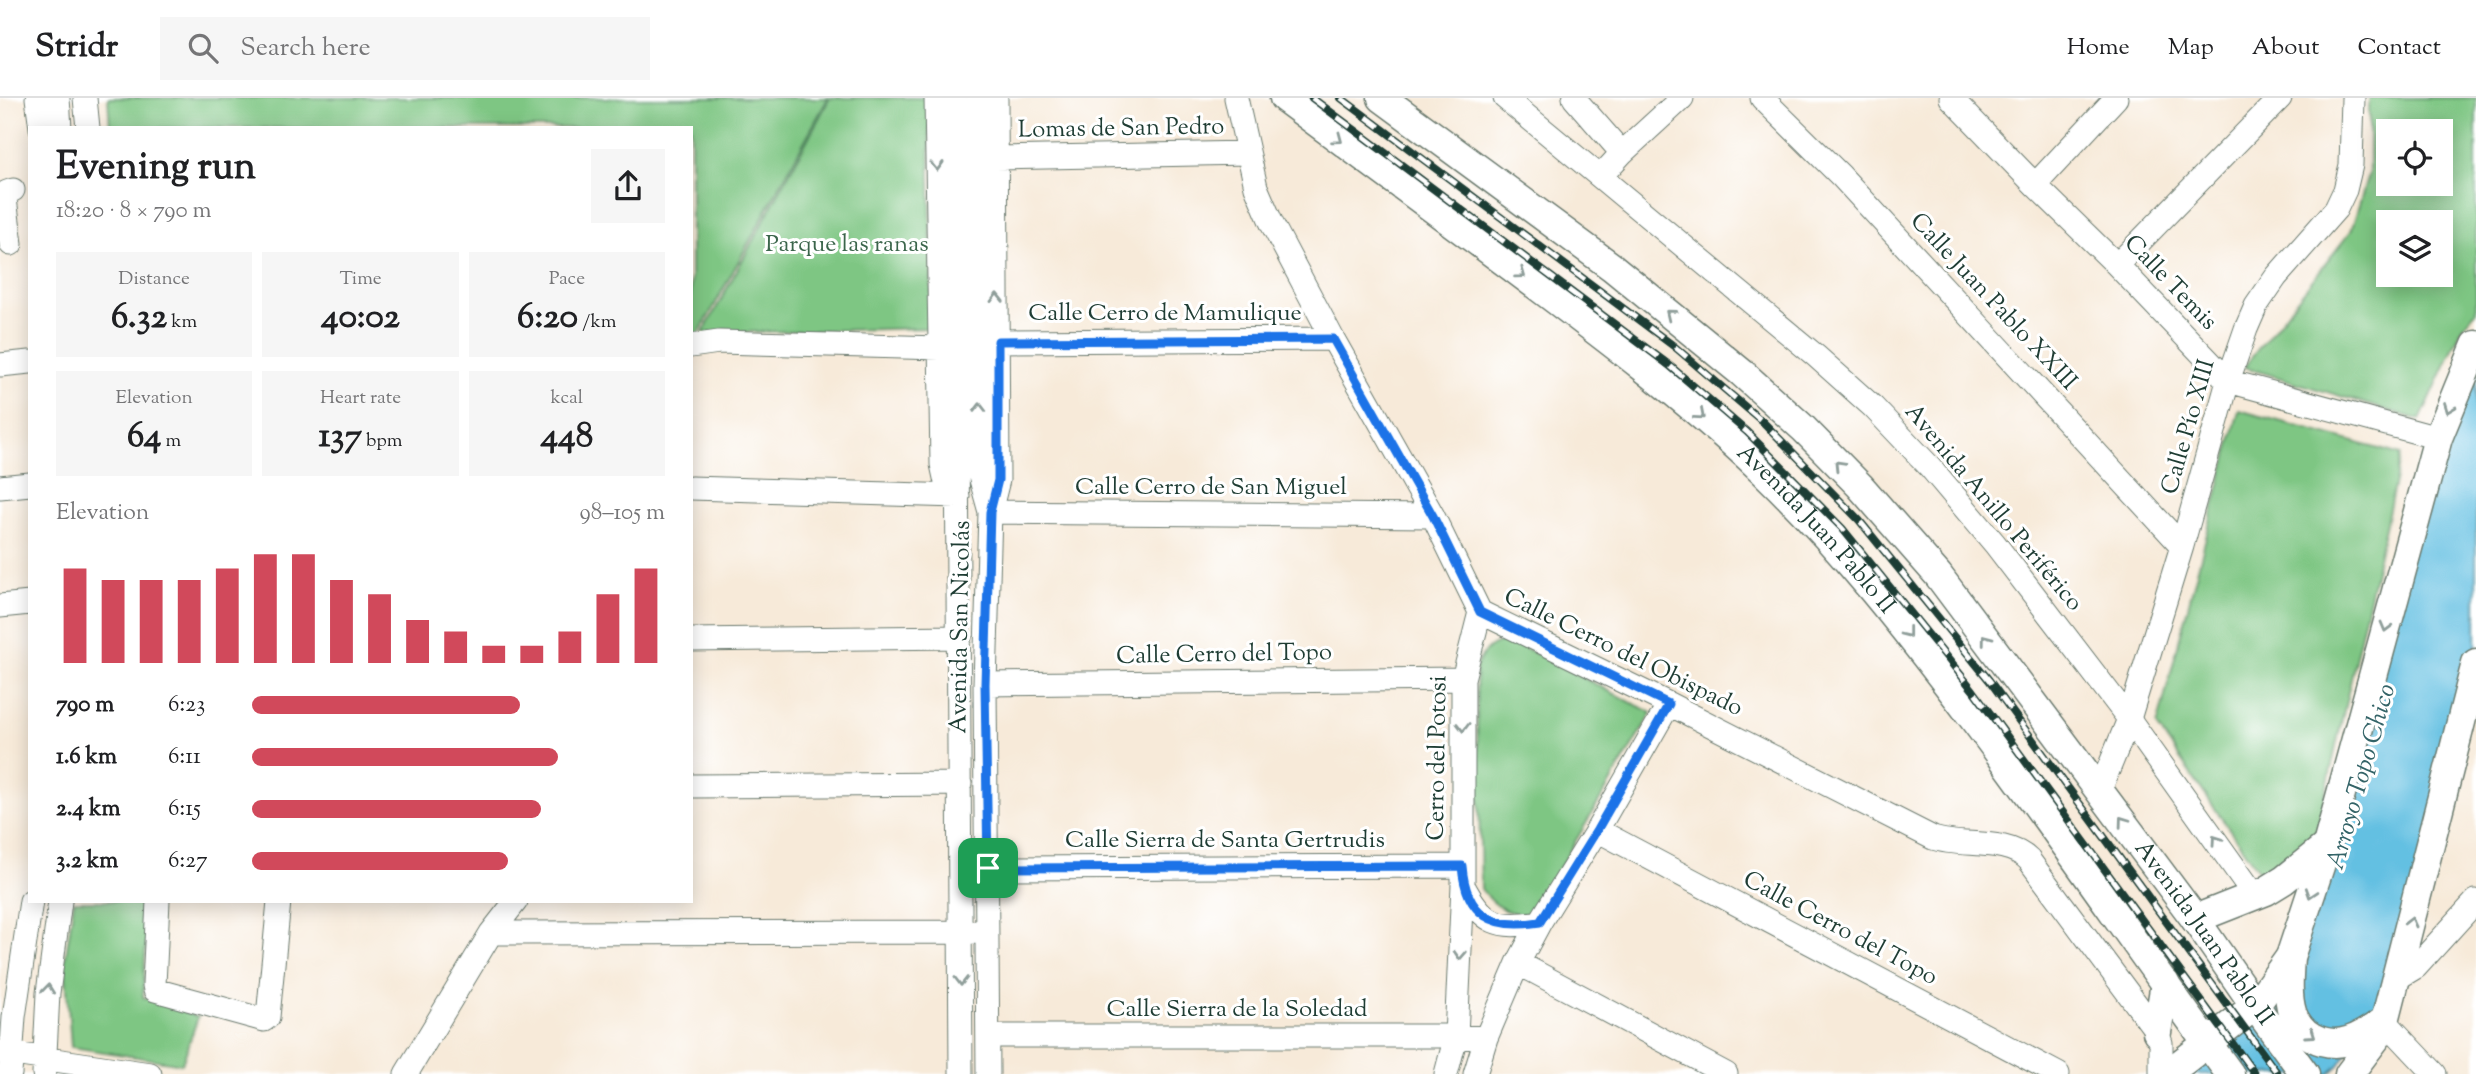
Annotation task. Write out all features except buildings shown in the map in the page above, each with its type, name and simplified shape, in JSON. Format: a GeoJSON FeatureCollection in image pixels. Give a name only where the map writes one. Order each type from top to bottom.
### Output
{"type":"FeatureCollection","features":[{"type":"Feature","properties":{"kind":"main road","name":"Avenida Juan Pablo II"},"geometry":{"type":"LineString","coordinates":[[1284,98],[1569,310],[1696,411],[1762,471],[1814,524],[1919,648],[2054,827],[2217,1057]]}},
{"type":"Feature","properties":{"kind":"main road","name":"Avenida Juan Pablo II"},"geometry":{"type":"LineString","coordinates":[[1382,98],[1612,267],[1742,373],[1804,428],[1860,486],[1938,575],[2195,919],[2305,1074]]}},
{"type":"Feature","properties":{"kind":"main road"},"geometry":{"type":"LineString","coordinates":[[2167,1074],[2217,1057],[2259,1011],[2289,969],[2327,845],[2438,438],[2476,345]]}},
{"type":"Feature","properties":{"kind":"main road"},"geometry":{"type":"LineString","coordinates":[[2349,1074],[2377,1037],[2376,1027],[2396,979],[2476,663]]}},
{"type":"Feature","properties":{"kind":"main road"},"geometry":{"type":"LineString","coordinates":[[2195,919],[2255,896],[2284,880],[2327,845]]}},
{"type":"Feature","properties":{"kind":"main road"},"geometry":{"type":"LineString","coordinates":[[2289,969],[2292,1011],[2297,1024],[2307,1034],[2320,1041],[2340,1044],[2376,1027]]}},
{"type":"Feature","properties":{"kind":"main road"},"geometry":{"type":"LineString","coordinates":[[2157,1032],[2165,983]]}},
{"type":"Feature","properties":{"kind":"street"},"geometry":{"type":"LineString","coordinates":[[37,98],[41,126]]}},
{"type":"Feature","properties":{"kind":"street"},"geometry":{"type":"LineString","coordinates":[[58,98],[60,126]]}},
{"type":"Feature","properties":{"kind":"street"},"geometry":{"type":"LineString","coordinates":[[85,98],[88,126]]}},
{"type":"Feature","properties":{"kind":"street"},"geometry":{"type":"LineString","coordinates":[[936,98],[942,464],[947,487],[958,496]]}},
{"type":"Feature","properties":{"kind":"street","name":"Avenida San Nicolás"},"geometry":{"type":"LineString","coordinates":[[955,98],[969,474],[990,512],[985,684],[988,1074]]}},
{"type":"Feature","properties":{"kind":"street","name":"Avenida San Nicolás"},"geometry":{"type":"LineString","coordinates":[[961,1074],[958,496],[969,474],[978,98]]}},
{"type":"Feature","properties":{"kind":"street"},"geometry":{"type":"LineString","coordinates":[[990,512],[998,480],[996,98]]}},
{"type":"Feature","properties":{"kind":"street","name":"Calle Cerro del Obispado"},"geometry":{"type":"LineString","coordinates":[[1236,98],[1256,187],[1272,224],[1333,339],[1433,516],[1480,612],[1933,838],[1950,843],[2008,847],[2020,852],[2029,860],[2157,1032]]}},
{"type":"Feature","properties":{"kind":"street","name":"Avenida Anillo Periférico"},"geometry":{"type":"LineString","coordinates":[[1505,98],[1816,356],[1873,407],[1930,467],[1995,544],[2129,719],[2255,896]]}},
{"type":"Feature","properties":{"kind":"street"},"geometry":{"type":"LineString","coordinates":[[1574,98],[1622,153]]}},
{"type":"Feature","properties":{"kind":"street"},"geometry":{"type":"LineString","coordinates":[[1601,176],[1682,98]]}},
{"type":"Feature","properties":{"kind":"street","name":"Calle Juan Pablo XXIII"},"geometry":{"type":"LineString","coordinates":[[1762,98],[1841,176],[2182,546]]}},
{"type":"Feature","properties":{"kind":"street"},"geometry":{"type":"LineString","coordinates":[[2035,185],[2116,98]]}},
{"type":"Feature","properties":{"kind":"street"},"geometry":{"type":"LineString","coordinates":[[2117,265],[2280,98]]}},
{"type":"Feature","properties":{"kind":"street","name":"Calle Pío XIII"},"geometry":{"type":"LineString","coordinates":[[2100,790],[2129,719],[2245,329],[2256,306],[2276,277],[2336,209],[2345,190],[2351,165],[2353,98]]}},
{"type":"Feature","properties":{"kind":"street","name":"Calle Temis"},"geometry":{"type":"LineString","coordinates":[[1953,99],[2228,381]]}},
{"type":"Feature","properties":{"kind":"street","name":"Lomas de San Pedro"},"geometry":{"type":"LineString","coordinates":[[996,158],[1248,153]]}},
{"type":"Feature","properties":{"kind":"street"},"geometry":{"type":"LineString","coordinates":[[13,190],[7,192],[5,199],[14,244]]}},
{"type":"Feature","properties":{"kind":"street","name":"Calle Cerro de Mamulique"},"geometry":{"type":"LineString","coordinates":[[998,341],[1333,339]]}},
{"type":"Feature","properties":{"kind":"street"},"geometry":{"type":"LineString","coordinates":[[693,345],[719,341],[940,348]]}},
{"type":"Feature","properties":{"kind":"street"},"geometry":{"type":"LineString","coordinates":[[0,365],[28,362]]}},
{"type":"Feature","properties":{"kind":"street"},"geometry":{"type":"LineString","coordinates":[[2228,381],[2438,438]]}},
{"type":"Feature","properties":{"kind":"street"},"geometry":{"type":"LineString","coordinates":[[0,487],[28,484]]}},
{"type":"Feature","properties":{"kind":"street"},"geometry":{"type":"LineString","coordinates":[[693,488],[958,496]]}},
{"type":"Feature","properties":{"kind":"street","name":"Calle Cerro de San Miguel"},"geometry":{"type":"LineString","coordinates":[[990,512],[1433,516]]}},
{"type":"Feature","properties":{"kind":"street"},"geometry":{"type":"LineString","coordinates":[[0,606],[28,603]]}},
{"type":"Feature","properties":{"kind":"street","name":"Cerro del Potosi"},"geometry":{"type":"LineString","coordinates":[[1446,1074],[1456,1036],[1462,875],[1463,679],[1480,612]]}},
{"type":"Feature","properties":{"kind":"street"},"geometry":{"type":"LineString","coordinates":[[693,640],[960,637]]}},
{"type":"Feature","properties":{"kind":"street","name":"Calle Cerro del Topo"},"geometry":{"type":"LineString","coordinates":[[985,684],[1463,679]]}},
{"type":"Feature","properties":{"kind":"street"},"geometry":{"type":"LineString","coordinates":[[1475,1074],[1486,1038],[1518,963],[1669,704]]}},
{"type":"Feature","properties":{"kind":"street"},"geometry":{"type":"LineString","coordinates":[[693,786],[960,785]]}},
{"type":"Feature","properties":{"kind":"street","name":"Calle Cerro del Topo"},"geometry":{"type":"LineString","coordinates":[[1597,830],[2058,1074]]}},
{"type":"Feature","properties":{"kind":"street","name":"Calle Sierra de Santa Gertrudis"},"geometry":{"type":"LineString","coordinates":[[988,868],[1462,875]]}},
{"type":"Feature","properties":{"kind":"street"},"geometry":{"type":"LineString","coordinates":[[1462,875],[1477,910],[1484,916],[1510,925],[1540,922]]}},
{"type":"Feature","properties":{"kind":"street"},"geometry":{"type":"LineString","coordinates":[[2396,979],[2413,970],[2476,901]]}},
{"type":"Feature","properties":{"kind":"street"},"geometry":{"type":"LineString","coordinates":[[31,903],[7,1060],[44,1066],[150,1074]]}},
{"type":"Feature","properties":{"kind":"street"},"geometry":{"type":"LineString","coordinates":[[44,1066],[48,993],[60,903]]}},
{"type":"Feature","properties":{"kind":"street"},"geometry":{"type":"LineString","coordinates":[[158,903],[155,989],[266,1020],[279,903]]}},
{"type":"Feature","properties":{"kind":"street"},"geometry":{"type":"LineString","coordinates":[[406,1074],[491,933],[514,903]]}},
{"type":"Feature","properties":{"kind":"street"},"geometry":{"type":"LineString","coordinates":[[491,933],[987,932]]}},
{"type":"Feature","properties":{"kind":"street"},"geometry":{"type":"LineString","coordinates":[[1518,963],[1726,1074]]}},
{"type":"Feature","properties":{"kind":"street"},"geometry":{"type":"LineString","coordinates":[[2376,1027],[2435,1074]]}},
{"type":"Feature","properties":{"kind":"street"},"geometry":{"type":"LineString","coordinates":[[2157,1032],[2161,1043],[2161,1074]]}},
{"type":"Feature","properties":{"kind":"street","name":"Calle Sierra de la Soledad"},"geometry":{"type":"LineString","coordinates":[[988,1036],[1486,1038]]}},
{"type":"Feature","properties":{"kind":"green space"},"geometry":{"type":"Polygon","coordinates":[[[108,98],[828,98],[693,344],[693,126],[110,126],[108,98]]]}},
{"type":"Feature","properties":{"kind":"green space","name":"Parque las ranas"},"geometry":{"type":"Polygon","coordinates":[[[830,98],[929,98],[932,328],[703,333],[830,98]]]}},
{"type":"Feature","properties":{"kind":"green space"},"geometry":{"type":"Polygon","coordinates":[[[2369,98],[2476,98],[2476,311],[2462,329],[2420,420],[2244,367],[2351,231],[2369,172],[2369,98]]]}},
{"type":"Feature","properties":{"kind":"green space"},"geometry":{"type":"Polygon","coordinates":[[[2239,410],[2401,455],[2312,854],[2267,883],[2157,726],[2239,410]]]}},
{"type":"Feature","properties":{"kind":"green space"},"geometry":{"type":"Polygon","coordinates":[[[1509,640],[1652,713],[1532,914],[1509,912],[1492,901],[1481,889],[1476,667],[1489,648],[1509,640]]]}},
{"type":"Feature","properties":{"kind":"green space"},"geometry":{"type":"Polygon","coordinates":[[[74,903],[148,903],[143,997],[198,1017],[182,1064],[71,1047],[65,962],[74,903]]]}},
{"type":"Feature","properties":{"kind":"water","name":"Arroyo Topo Chico"},"geometry":{"type":"Polygon","coordinates":[[[2476,345],[2476,663],[2396,979],[2339,1065],[2329,1074],[2171,1074],[2262,1016],[2476,345]]]}},
{"type":"Feature","properties":{"kind":"railway"},"geometry":{"type":"LineString","coordinates":[[1312,98],[1669,365],[1747,432],[1842,528],[1973,690],[2255,1074]]}},
{"type":"Feature","properties":{"kind":"railway"},"geometry":{"type":"LineString","coordinates":[[1341,98],[1675,347],[1763,422],[1859,520],[1989,680],[2278,1074]]}},
{"type":"Feature","properties":{"kind":"route"},"geometry":{"type":"LineString","coordinates":[[1333,339],[1433,516],[1480,612],[1669,704],[1597,830],[1540,922],[1510,925],[1484,916],[1477,910],[1463,884],[1462,866],[988,868],[985,684],[990,512],[998,480],[998,341],[1333,339]]}}]}
